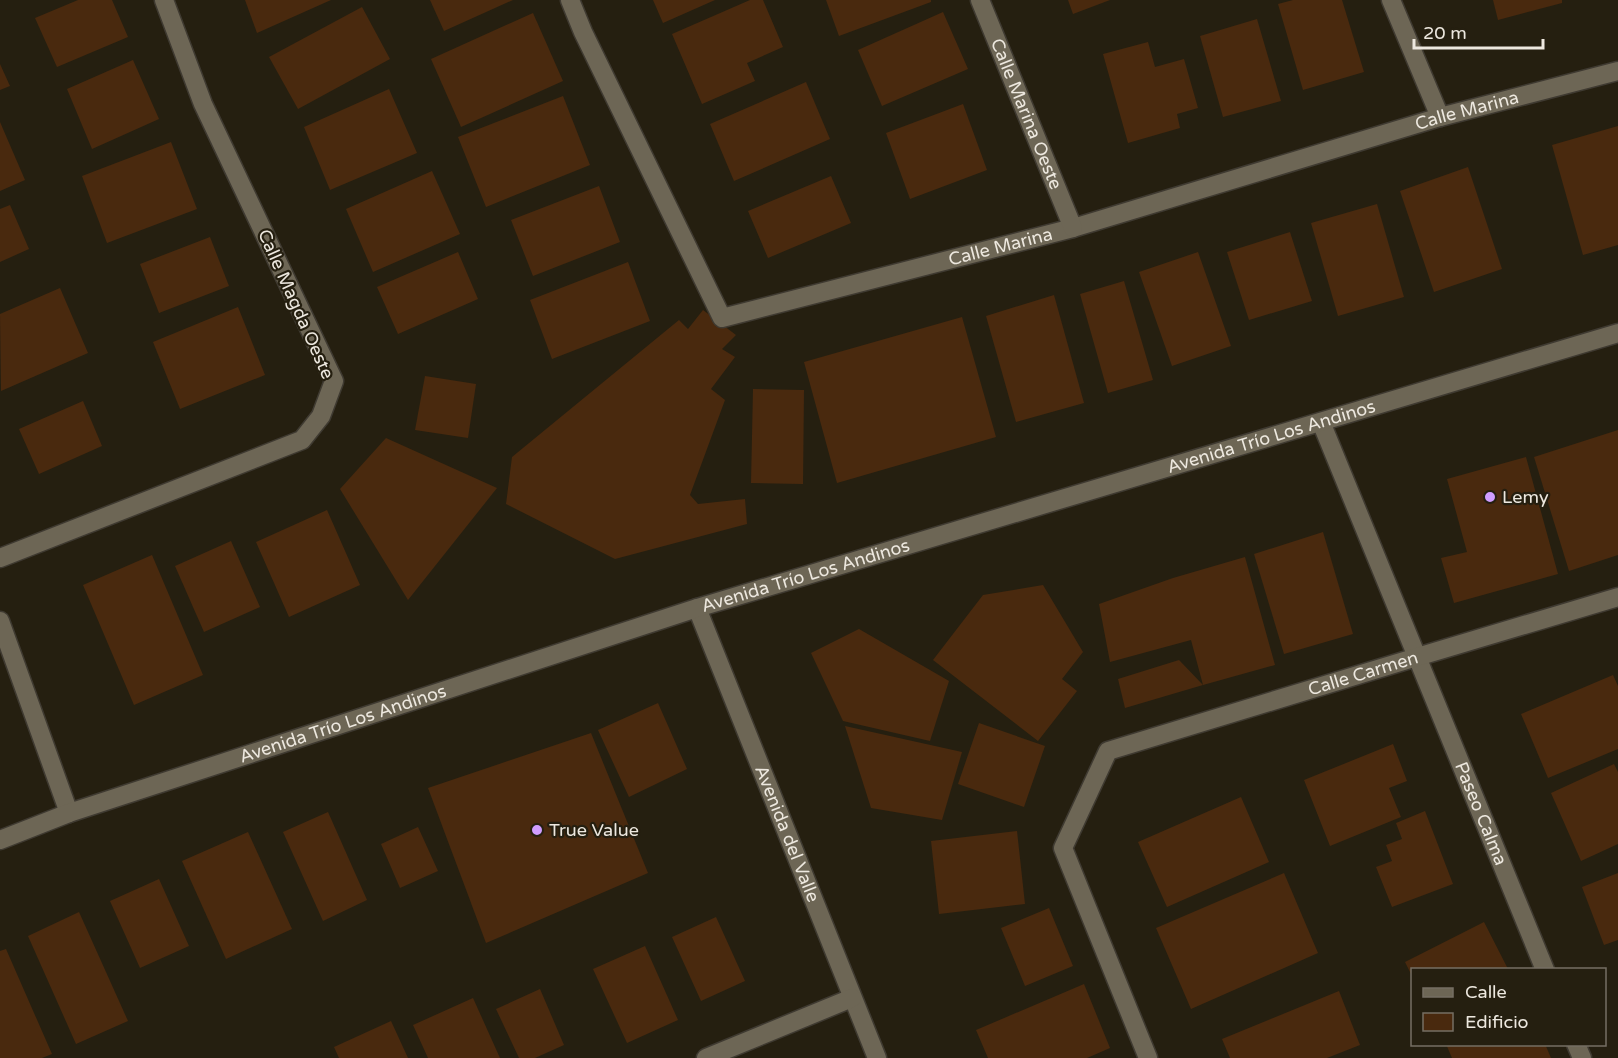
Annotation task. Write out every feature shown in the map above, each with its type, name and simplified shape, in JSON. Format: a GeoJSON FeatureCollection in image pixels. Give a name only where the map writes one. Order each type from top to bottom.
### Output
{"type":"FeatureCollection","features":[{"type":"Feature","properties":{"kind":"street","name":"Calle Magda Oeste"},"geometry":{"type":"LineString","coordinates":[[0,558],[302,440],[321,416],[334,381],[203,104],[164,0]]}},
{"type":"Feature","properties":{"kind":"street","name":"Calle Marina"},"geometry":{"type":"LineString","coordinates":[[570,0],[583,32],[722,318],[1073,228],[1440,117],[1618,71]]}},
{"type":"Feature","properties":{"kind":"street","name":"Calle Marina Oeste"},"geometry":{"type":"LineString","coordinates":[[980,0],[1073,228]]}},
{"type":"Feature","properties":{"kind":"street"},"geometry":{"type":"LineString","coordinates":[[1391,0],[1440,117]]}},
{"type":"Feature","properties":{"kind":"street","name":"Avenida Trío Los Andinos"},"geometry":{"type":"LineString","coordinates":[[0,840],[69,813],[698,608],[1618,333]]}},
{"type":"Feature","properties":{"kind":"street","name":"Paseo Calma"},"geometry":{"type":"LineString","coordinates":[[1321,422],[1545,968]]}},
{"type":"Feature","properties":{"kind":"street","name":"Calle Carmen"},"geometry":{"type":"LineString","coordinates":[[1148,1058],[1063,848],[1108,752],[1618,597]]}},
{"type":"Feature","properties":{"kind":"street","name":"Avenida del Valle"},"geometry":{"type":"LineString","coordinates":[[698,608],[877,1058]]}},
{"type":"Feature","properties":{"kind":"street"},"geometry":{"type":"LineString","coordinates":[[0,621],[69,813]]}},
{"type":"Feature","properties":{"kind":"street"},"geometry":{"type":"LineString","coordinates":[[706,1058],[852,998]]}},
{"type":"Feature","properties":{"kind":"building"},"geometry":{"type":"Polygon","coordinates":[[[78,0],[112,0],[128,37],[57,67],[35,18],[78,0]]]}},
{"type":"Feature","properties":{"kind":"building"},"geometry":{"type":"Polygon","coordinates":[[[245,0],[331,0],[257,33],[245,0]]]}},
{"type":"Feature","properties":{"kind":"building"},"geometry":{"type":"Polygon","coordinates":[[[430,0],[513,0],[444,31],[430,0]]]}},
{"type":"Feature","properties":{"kind":"building"},"geometry":{"type":"Polygon","coordinates":[[[653,0],[715,0],[663,23],[653,0]]]}},
{"type":"Feature","properties":{"kind":"building"},"geometry":{"type":"Polygon","coordinates":[[[750,0],[763,0],[783,47],[747,63],[755,81],[702,104],[672,34],[750,0]]]}},
{"type":"Feature","properties":{"kind":"building"},"geometry":{"type":"Polygon","coordinates":[[[826,0],[931,0],[931,2],[839,36],[826,0]]]}},
{"type":"Feature","properties":{"kind":"building"},"geometry":{"type":"Polygon","coordinates":[[[1068,0],[1110,0],[1073,14],[1068,0]]]}},
{"type":"Feature","properties":{"kind":"building"},"geometry":{"type":"Polygon","coordinates":[[[1293,0],[1342,0],[1364,72],[1303,90],[1278,4],[1293,0]]]}},
{"type":"Feature","properties":{"kind":"building"},"geometry":{"type":"Polygon","coordinates":[[[1493,0],[1562,0],[1562,3],[1498,20],[1493,0]]]}},
{"type":"Feature","properties":{"kind":"building"},"geometry":{"type":"Polygon","coordinates":[[[362,7],[390,59],[298,109],[269,57],[362,7]]]}},
{"type":"Feature","properties":{"kind":"building"},"geometry":{"type":"Polygon","coordinates":[[[943,12],[968,69],[882,106],[858,50],[943,12]]]}},
{"type":"Feature","properties":{"kind":"building"},"geometry":{"type":"Polygon","coordinates":[[[533,13],[563,81],[461,127],[431,59],[533,13]]]}},
{"type":"Feature","properties":{"kind":"building"},"geometry":{"type":"Polygon","coordinates":[[[1257,19],[1281,101],[1223,117],[1200,36],[1257,19]]]}},
{"type":"Feature","properties":{"kind":"building"},"geometry":{"type":"Polygon","coordinates":[[[1148,42],[1155,67],[1184,59],[1198,108],[1177,114],[1180,128],[1128,143],[1103,54],[1148,42]]]}},
{"type":"Feature","properties":{"kind":"building"},"geometry":{"type":"Polygon","coordinates":[[[133,60],[159,119],[92,149],[67,89],[133,60]]]}},
{"type":"Feature","properties":{"kind":"building"},"geometry":{"type":"Polygon","coordinates":[[[0,64],[10,86],[0,90],[0,64]]]}},
{"type":"Feature","properties":{"kind":"building"},"geometry":{"type":"Polygon","coordinates":[[[806,82],[830,139],[734,181],[710,124],[806,82]]]}},
{"type":"Feature","properties":{"kind":"building"},"geometry":{"type":"Polygon","coordinates":[[[389,89],[417,153],[330,190],[304,127],[389,89]]]}},
{"type":"Feature","properties":{"kind":"building"},"geometry":{"type":"Polygon","coordinates":[[[563,96],[590,165],[486,207],[458,137],[563,96]]]}},
{"type":"Feature","properties":{"kind":"building"},"geometry":{"type":"Polygon","coordinates":[[[963,104],[987,170],[910,199],[886,133],[963,104]]]}},
{"type":"Feature","properties":{"kind":"building"},"geometry":{"type":"Polygon","coordinates":[[[0,122],[25,180],[0,191],[0,122]]]}},
{"type":"Feature","properties":{"kind":"building"},"geometry":{"type":"Polygon","coordinates":[[[1618,126],[1618,245],[1583,255],[1552,145],[1618,126]]]}},
{"type":"Feature","properties":{"kind":"building"},"geometry":{"type":"Polygon","coordinates":[[[171,142],[197,209],[107,243],[82,176],[171,142]]]}},
{"type":"Feature","properties":{"kind":"building"},"geometry":{"type":"Polygon","coordinates":[[[1468,167],[1502,269],[1434,292],[1400,191],[1468,167]]]}},
{"type":"Feature","properties":{"kind":"building"},"geometry":{"type":"Polygon","coordinates":[[[432,171],[460,234],[373,272],[346,209],[432,171]]]}},
{"type":"Feature","properties":{"kind":"building"},"geometry":{"type":"Polygon","coordinates":[[[831,176],[851,223],[768,258],[748,211],[831,176]]]}},
{"type":"Feature","properties":{"kind":"building"},"geometry":{"type":"Polygon","coordinates":[[[599,186],[620,242],[533,276],[511,220],[599,186]]]}},
{"type":"Feature","properties":{"kind":"building"},"geometry":{"type":"Polygon","coordinates":[[[1377,204],[1404,297],[1338,316],[1311,223],[1377,204]]]}},
{"type":"Feature","properties":{"kind":"building"},"geometry":{"type":"Polygon","coordinates":[[[10,205],[29,249],[0,262],[0,209],[10,205]]]}},
{"type":"Feature","properties":{"kind":"building"},"geometry":{"type":"Polygon","coordinates":[[[1290,232],[1312,301],[1249,320],[1227,252],[1290,232]]]}},
{"type":"Feature","properties":{"kind":"building"},"geometry":{"type":"Polygon","coordinates":[[[210,237],[229,286],[159,313],[140,264],[210,237]]]}},
{"type":"Feature","properties":{"kind":"building"},"geometry":{"type":"Polygon","coordinates":[[[458,252],[478,299],[398,334],[377,287],[458,252]]]}},
{"type":"Feature","properties":{"kind":"building"},"geometry":{"type":"Polygon","coordinates":[[[1198,252],[1231,346],[1172,366],[1139,272],[1198,252]]]}},
{"type":"Feature","properties":{"kind":"building"},"geometry":{"type":"Polygon","coordinates":[[[628,262],[650,321],[552,359],[530,300],[628,262]]]}},
{"type":"Feature","properties":{"kind":"building"},"geometry":{"type":"Polygon","coordinates":[[[1124,281],[1153,380],[1108,393],[1080,294],[1124,281]]]}},
{"type":"Feature","properties":{"kind":"building"},"geometry":{"type":"Polygon","coordinates":[[[60,288],[88,353],[1,391],[0,314],[60,288]]]}},
{"type":"Feature","properties":{"kind":"building"},"geometry":{"type":"Polygon","coordinates":[[[1054,295],[1084,403],[1016,422],[986,316],[1054,295]]]}},
{"type":"Feature","properties":{"kind":"building"},"geometry":{"type":"Polygon","coordinates":[[[238,307],[265,375],[180,409],[153,342],[238,307]]]}},
{"type":"Feature","properties":{"kind":"building"},"geometry":{"type":"Polygon","coordinates":[[[703,310],[736,335],[722,349],[735,357],[711,389],[725,400],[690,495],[698,504],[745,499],[747,524],[615,559],[506,504],[512,457],[679,320],[688,329],[703,310]]]}},
{"type":"Feature","properties":{"kind":"building"},"geometry":{"type":"Polygon","coordinates":[[[962,317],[996,437],[837,483],[804,362],[962,317]]]}},
{"type":"Feature","properties":{"kind":"building"},"geometry":{"type":"Polygon","coordinates":[[[425,376],[476,384],[468,438],[415,430],[425,376]]]}},
{"type":"Feature","properties":{"kind":"building"},"geometry":{"type":"Polygon","coordinates":[[[753,389],[804,390],[803,484],[751,483],[753,389]]]}},
{"type":"Feature","properties":{"kind":"building"},"geometry":{"type":"Polygon","coordinates":[[[83,401],[102,446],[39,474],[19,429],[83,401]]]}},
{"type":"Feature","properties":{"kind":"building"},"geometry":{"type":"Polygon","coordinates":[[[1618,430],[1618,555],[1569,571],[1534,457],[1618,430]]]}},
{"type":"Feature","properties":{"kind":"building"},"geometry":{"type":"Polygon","coordinates":[[[386,438],[497,488],[408,600],[340,489],[386,438]]]}},
{"type":"Feature","properties":{"kind":"building"},"geometry":{"type":"Polygon","coordinates":[[[1526,457],[1558,574],[1454,603],[1441,558],[1467,552],[1447,479],[1526,457]]]}},
{"type":"Feature","properties":{"kind":"building"},"geometry":{"type":"Polygon","coordinates":[[[327,510],[360,585],[289,617],[256,542],[327,510]]]}},
{"type":"Feature","properties":{"kind":"building"},"geometry":{"type":"Polygon","coordinates":[[[1323,532],[1353,634],[1284,654],[1254,554],[1323,532]]]}},
{"type":"Feature","properties":{"kind":"building"},"geometry":{"type":"Polygon","coordinates":[[[231,541],[260,607],[204,632],[175,566],[231,541]]]}},
{"type":"Feature","properties":{"kind":"building"},"geometry":{"type":"Polygon","coordinates":[[[152,555],[203,675],[134,705],[83,585],[152,555]]]}},
{"type":"Feature","properties":{"kind":"building"},"geometry":{"type":"Polygon","coordinates":[[[1245,557],[1275,665],[1203,685],[1191,640],[1110,662],[1099,604],[1173,578],[1245,557]]]}},
{"type":"Feature","properties":{"kind":"building"},"geometry":{"type":"Polygon","coordinates":[[[1043,585],[1083,652],[1062,679],[1077,691],[1038,741],[933,660],[983,595],[1043,585]]]}},
{"type":"Feature","properties":{"kind":"building"},"geometry":{"type":"Polygon","coordinates":[[[859,629],[949,681],[930,741],[843,721],[811,653],[859,629]]]}},
{"type":"Feature","properties":{"kind":"building"},"geometry":{"type":"Polygon","coordinates":[[[1179,660],[1203,685],[1125,708],[1118,679],[1179,660]]]}},
{"type":"Feature","properties":{"kind":"building"},"geometry":{"type":"Polygon","coordinates":[[[1613,675],[1618,686],[1618,749],[1548,778],[1521,714],[1613,675]]]}},
{"type":"Feature","properties":{"kind":"building"},"geometry":{"type":"Polygon","coordinates":[[[658,703],[687,769],[629,797],[598,730],[658,703]]]}},
{"type":"Feature","properties":{"kind":"building"},"geometry":{"type":"Polygon","coordinates":[[[979,723],[1045,746],[1024,807],[958,784],[979,723]]]}},
{"type":"Feature","properties":{"kind":"building"},"geometry":{"type":"Polygon","coordinates":[[[845,726],[962,752],[942,820],[871,808],[845,726]]]}},
{"type":"Feature","properties":{"kind":"building","name":"True Value"},"geometry":{"type":"Polygon","coordinates":[[[591,733],[648,873],[486,943],[428,788],[591,733]]]}},
{"type":"Feature","properties":{"kind":"building"},"geometry":{"type":"Polygon","coordinates":[[[1393,744],[1407,781],[1389,788],[1401,817],[1330,846],[1304,780],[1393,744]]]}},
{"type":"Feature","properties":{"kind":"building"},"geometry":{"type":"Polygon","coordinates":[[[1614,764],[1618,772],[1618,844],[1581,861],[1551,793],[1614,764]]]}},
{"type":"Feature","properties":{"kind":"building"},"geometry":{"type":"Polygon","coordinates":[[[1241,797],[1269,862],[1167,907],[1138,842],[1241,797]]]}},
{"type":"Feature","properties":{"kind":"building"},"geometry":{"type":"Polygon","coordinates":[[[1425,811],[1453,884],[1392,907],[1376,867],[1392,861],[1386,845],[1402,839],[1396,823],[1425,811]]]}},
{"type":"Feature","properties":{"kind":"building"},"geometry":{"type":"Polygon","coordinates":[[[328,812],[367,900],[323,921],[283,832],[328,812]]]}},
{"type":"Feature","properties":{"kind":"building"},"geometry":{"type":"Polygon","coordinates":[[[418,827],[438,871],[400,888],[381,844],[418,827]]]}},
{"type":"Feature","properties":{"kind":"building"},"geometry":{"type":"Polygon","coordinates":[[[1017,831],[1025,904],[939,914],[931,841],[1017,831]]]}},
{"type":"Feature","properties":{"kind":"building"},"geometry":{"type":"Polygon","coordinates":[[[248,832],[292,929],[226,959],[182,861],[248,832]]]}},
{"type":"Feature","properties":{"kind":"building"},"geometry":{"type":"Polygon","coordinates":[[[1284,873],[1318,953],[1191,1009],[1156,928],[1284,873]]]}},
{"type":"Feature","properties":{"kind":"building"},"geometry":{"type":"Polygon","coordinates":[[[1618,873],[1618,940],[1604,945],[1582,887],[1618,873]]]}},
{"type":"Feature","properties":{"kind":"building"},"geometry":{"type":"Polygon","coordinates":[[[159,879],[189,946],[140,968],[110,901],[159,879]]]}},
{"type":"Feature","properties":{"kind":"building"},"geometry":{"type":"Polygon","coordinates":[[[1049,908],[1073,966],[1025,986],[1001,928],[1049,908]]]}},
{"type":"Feature","properties":{"kind":"building"},"geometry":{"type":"Polygon","coordinates":[[[79,912],[128,1021],[76,1044],[28,936],[79,912]]]}},
{"type":"Feature","properties":{"kind":"building"},"geometry":{"type":"Polygon","coordinates":[[[716,917],[745,981],[701,1001],[672,937],[716,917]]]}},
{"type":"Feature","properties":{"kind":"building"},"geometry":{"type":"Polygon","coordinates":[[[1484,922],[1507,968],[1411,968],[1411,974],[1405,962],[1484,922]]]}},
{"type":"Feature","properties":{"kind":"building"},"geometry":{"type":"Polygon","coordinates":[[[645,946],[678,1020],[627,1043],[593,969],[645,946]]]}},
{"type":"Feature","properties":{"kind":"building"},"geometry":{"type":"Polygon","coordinates":[[[6,949],[52,1054],[42,1058],[0,1058],[0,951],[6,949]]]}},
{"type":"Feature","properties":{"kind":"building"},"geometry":{"type":"Polygon","coordinates":[[[1084,984],[1110,1048],[1087,1058],[988,1058],[976,1030],[1084,984]]]}},
{"type":"Feature","properties":{"kind":"building"},"geometry":{"type":"Polygon","coordinates":[[[540,989],[564,1045],[535,1058],[519,1058],[496,1009],[540,989]]]}},
{"type":"Feature","properties":{"kind":"building"},"geometry":{"type":"Polygon","coordinates":[[[1339,991],[1360,1045],[1327,1058],[1230,1058],[1222,1039],[1339,991]]]}},
{"type":"Feature","properties":{"kind":"building"},"geometry":{"type":"Polygon","coordinates":[[[473,998],[500,1058],[428,1058],[413,1025],[473,998]]]}},
{"type":"Feature","properties":{"kind":"building"},"geometry":{"type":"Polygon","coordinates":[[[391,1021],[408,1058],[339,1058],[334,1047],[391,1021]]]}},
{"type":"Feature","properties":{"kind":"building"},"geometry":{"type":"Polygon","coordinates":[[[1447,1046],[1546,1046],[1551,1058],[1452,1058],[1447,1046]]]}},
{"type":"Feature","properties":{"kind":"place","name":"Lemy"},"geometry":{"type":"Point","coordinates":[1490,497]}},
{"type":"Feature","properties":{"kind":"place","name":"True Value"},"geometry":{"type":"Point","coordinates":[537,830]}}]}
